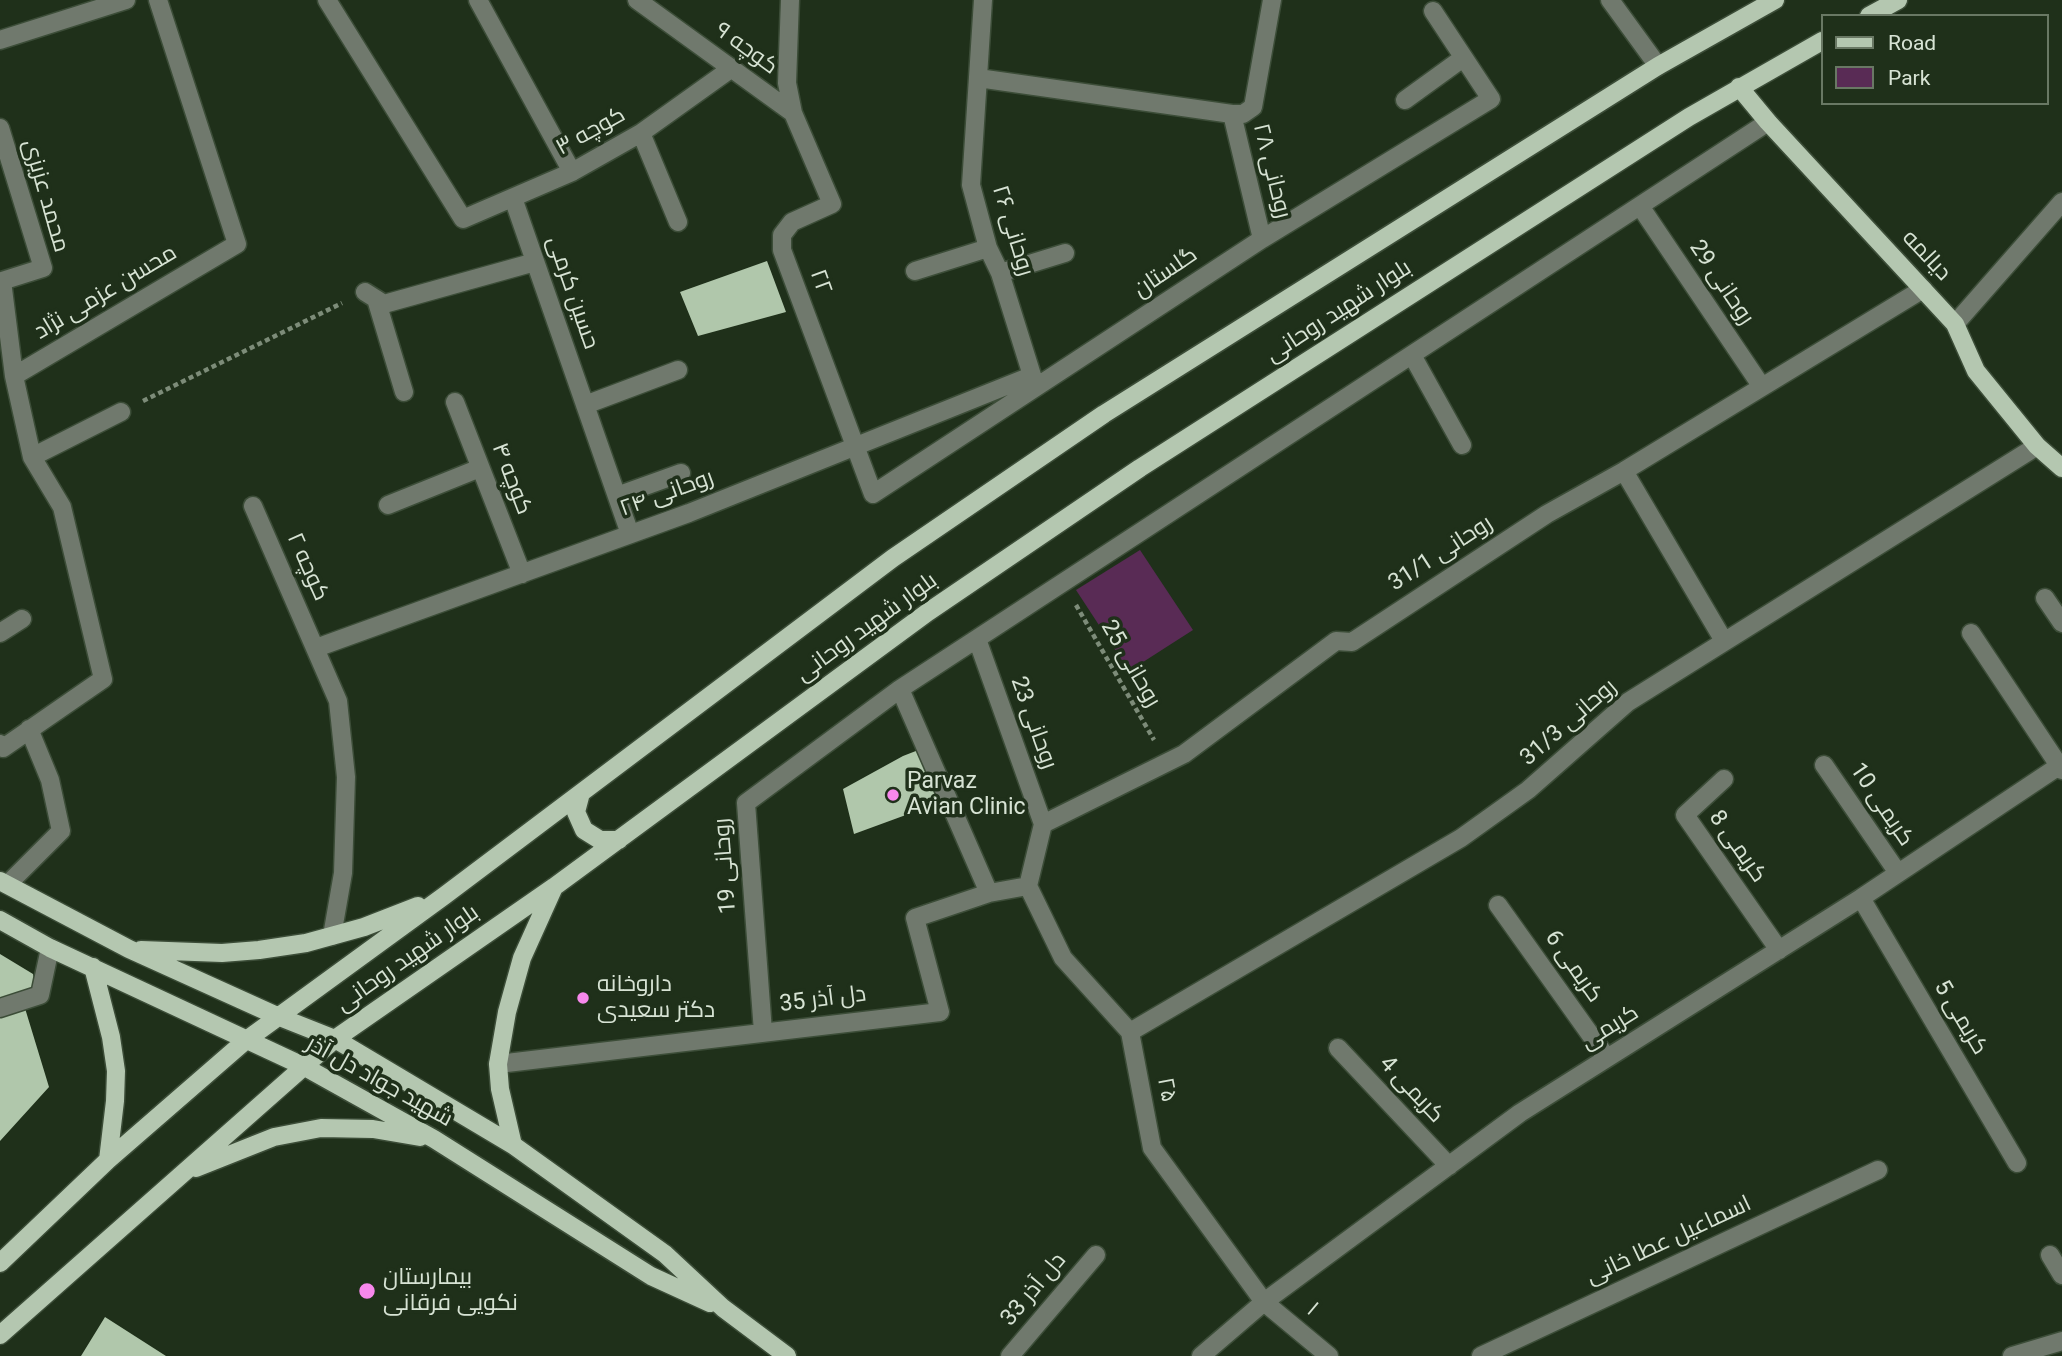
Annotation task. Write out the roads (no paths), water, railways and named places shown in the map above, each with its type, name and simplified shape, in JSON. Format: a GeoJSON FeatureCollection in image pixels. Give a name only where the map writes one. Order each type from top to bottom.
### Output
{"type":"FeatureCollection","features":[{"type":"Feature","properties":{"kind":"main road","name":"بلوار شهید روحانی"},"geometry":{"type":"LineString","coordinates":[[0,1263],[108,1160],[245,1041],[444,896],[893,558],[1104,414],[1658,66],[1775,0]]}},
{"type":"Feature","properties":{"kind":"main road"},"geometry":{"type":"LineString","coordinates":[[1873,14],[1898,0]]}},
{"type":"Feature","properties":{"kind":"main road","name":"بلوار شهید روحانی"},"geometry":{"type":"LineString","coordinates":[[0,1335],[335,1039],[554,887],[928,612],[1140,468],[1739,87],[1820,42]]}},
{"type":"Feature","properties":{"kind":"main road","name":"دیالمه"},"geometry":{"type":"LineString","coordinates":[[1739,87],[1768,122],[1955,324],[1976,371],[2037,446],[2062,468]]}},
{"type":"Feature","properties":{"kind":"main road"},"geometry":{"type":"LineString","coordinates":[[581,793],[576,812],[584,830],[600,840],[619,840]]}},
{"type":"Feature","properties":{"kind":"main road","name":"شهید جواد دل آذر"},"geometry":{"type":"LineString","coordinates":[[4,883],[129,949],[277,1016],[335,1039],[513,1145],[665,1254],[723,1308],[786,1356]]}},
{"type":"Feature","properties":{"kind":"main road"},"geometry":{"type":"LineString","coordinates":[[513,1145],[500,1089],[498,1063],[507,1012],[522,958],[554,887]]}},
{"type":"Feature","properties":{"kind":"main road"},"geometry":{"type":"LineString","coordinates":[[129,949],[222,953],[271,948],[365,927],[444,896]]}},
{"type":"Feature","properties":{"kind":"main road","name":"شهید جواد دل آذر"},"geometry":{"type":"LineString","coordinates":[[0,920],[50,948],[303,1066],[434,1139],[651,1276],[723,1308]]}},
{"type":"Feature","properties":{"kind":"main road"},"geometry":{"type":"LineString","coordinates":[[93,967],[111,1037],[116,1071],[108,1160]]}},
{"type":"Feature","properties":{"kind":"main road"},"geometry":{"type":"LineString","coordinates":[[183,1173],[274,1138],[321,1128],[373,1129],[434,1139]]}},
{"type":"Feature","properties":{"kind":"street"},"geometry":{"type":"LineString","coordinates":[[0,40],[126,0]]}},
{"type":"Feature","properties":{"kind":"street","name":"محسن عزمی نژاد"},"geometry":{"type":"LineString","coordinates":[[14,376],[237,244],[158,0]]}},
{"type":"Feature","properties":{"kind":"street","name":"کوچه ۳"},"geometry":{"type":"LineString","coordinates":[[327,0],[463,219],[572,172],[641,133],[732,68]]}},
{"type":"Feature","properties":{"kind":"street"},"geometry":{"type":"LineString","coordinates":[[478,0],[572,172]]}},
{"type":"Feature","properties":{"kind":"street","name":"کوچه ۹"},"geometry":{"type":"LineString","coordinates":[[637,0],[793,113]]}},
{"type":"Feature","properties":{"kind":"street"},"geometry":{"type":"LineString","coordinates":[[790,0],[787,83],[793,113]]}},
{"type":"Feature","properties":{"kind":"street","name":"روحانی ۲۶"},"geometry":{"type":"LineString","coordinates":[[983,0],[971,185],[988,248],[1000,274],[1034,382]]}},
{"type":"Feature","properties":{"kind":"street"},"geometry":{"type":"LineString","coordinates":[[978,78],[1243,114],[1254,107],[1272,0]]}},
{"type":"Feature","properties":{"kind":"street"},"geometry":{"type":"LineString","coordinates":[[1617,2],[1658,66]]}},
{"type":"Feature","properties":{"kind":"street"},"geometry":{"type":"LineString","coordinates":[[1405,100],[1463,58],[1433,11]]}},
{"type":"Feature","properties":{"kind":"street","name":"گلستان"},"geometry":{"type":"LineString","coordinates":[[873,494],[1034,382],[1491,99],[1463,58]]}},
{"type":"Feature","properties":{"kind":"street","name":"۲۲"},"geometry":{"type":"LineString","coordinates":[[793,113],[832,204],[792,222],[782,234],[782,250],[873,494]]}},
{"type":"Feature","properties":{"kind":"street","name":"روحانی ۲۸"},"geometry":{"type":"LineString","coordinates":[[1232,114],[1262,239]]}},
{"type":"Feature","properties":{"kind":"street"},"geometry":{"type":"LineString","coordinates":[[989,893],[900,689],[1768,122]]}},
{"type":"Feature","properties":{"kind":"street","name":"محمد عزیزی"},"geometry":{"type":"LineString","coordinates":[[0,128],[43,268],[2,281],[14,376]]}},
{"type":"Feature","properties":{"kind":"street"},"geometry":{"type":"LineString","coordinates":[[641,133],[678,222]]}},
{"type":"Feature","properties":{"kind":"street","name":"حسین کرمی"},"geometry":{"type":"LineString","coordinates":[[513,198],[630,534]]}},
{"type":"Feature","properties":{"kind":"street"},"geometry":{"type":"LineString","coordinates":[[1955,324],[2062,202]]}},
{"type":"Feature","properties":{"kind":"street","name":"روحانی 29"},"geometry":{"type":"LineString","coordinates":[[1640,206],[1762,387]]}},
{"type":"Feature","properties":{"kind":"street"},"geometry":{"type":"LineString","coordinates":[[915,271],[988,248]]}},
{"type":"Feature","properties":{"kind":"street"},"geometry":{"type":"LineString","coordinates":[[1000,274],[1065,253]]}},
{"type":"Feature","properties":{"kind":"street"},"geometry":{"type":"LineString","coordinates":[[404,392],[371,295],[384,304],[535,262]]}},
{"type":"Feature","properties":{"kind":"street","name":"روحانی 31/1"},"geometry":{"type":"LineString","coordinates":[[1043,824],[1184,754],[1336,641],[1352,642],[1547,514],[1625,471],[1923,289]]}},
{"type":"Feature","properties":{"kind":"street"},"geometry":{"type":"LineString","coordinates":[[1412,355],[1462,445]]}},
{"type":"Feature","properties":{"kind":"street"},"geometry":{"type":"LineString","coordinates":[[585,405],[678,370]]}},
{"type":"Feature","properties":{"kind":"street"},"geometry":{"type":"LineString","coordinates":[[1,746],[103,679],[62,507],[33,457],[14,376]]}},
{"type":"Feature","properties":{"kind":"street","name":"روحانی ۲۴"},"geometry":{"type":"LineString","coordinates":[[316,648],[630,534],[1034,382]]}},
{"type":"Feature","properties":{"kind":"street","name":"کوچه ۴"},"geometry":{"type":"LineString","coordinates":[[455,402],[522,574]]}},
{"type":"Feature","properties":{"kind":"street"},"geometry":{"type":"LineString","coordinates":[[33,457],[121,412]]}},
{"type":"Feature","properties":{"kind":"street","name":"روحانی 31/3"},"geometry":{"type":"LineString","coordinates":[[1130,1032],[1461,838],[1528,790],[1628,702],[2037,446]]}},
{"type":"Feature","properties":{"kind":"street"},"geometry":{"type":"LineString","coordinates":[[388,505],[480,468]]}},
{"type":"Feature","properties":{"kind":"street"},"geometry":{"type":"LineString","coordinates":[[1625,471],[1724,641]]}},
{"type":"Feature","properties":{"kind":"street"},"geometry":{"type":"LineString","coordinates":[[617,496],[681,473]]}},
{"type":"Feature","properties":{"kind":"street","name":"کوچه ۲"},"geometry":{"type":"LineString","coordinates":[[253,506],[338,701],[346,777],[342,873],[332,936]]}},
{"type":"Feature","properties":{"kind":"street"},"geometry":{"type":"LineString","coordinates":[[2045,598],[2062,623]]}},
{"type":"Feature","properties":{"kind":"street"},"geometry":{"type":"LineString","coordinates":[[0,634],[22,619]]}},
{"type":"Feature","properties":{"kind":"street"},"geometry":{"type":"LineString","coordinates":[[1971,633],[2061,767]]}},
{"type":"Feature","properties":{"kind":"street","name":"روحانی 23"},"geometry":{"type":"LineString","coordinates":[[977,639],[1043,824]]}},
{"type":"Feature","properties":{"kind":"street","name":"روحانی 19"},"geometry":{"type":"LineString","coordinates":[[763,1032],[746,803],[900,689]]}},
{"type":"Feature","properties":{"kind":"street"},"geometry":{"type":"LineString","coordinates":[[4,883],[61,831],[50,780],[29,729]]}},
{"type":"Feature","properties":{"kind":"street","name":"کریمی 10"},"geometry":{"type":"LineString","coordinates":[[1824,765],[1898,873]]}},
{"type":"Feature","properties":{"kind":"street","name":"کریمی"},"geometry":{"type":"LineString","coordinates":[[1201,1356],[1264,1302],[1520,1113],[1861,898],[2061,767]]}},
{"type":"Feature","properties":{"kind":"street","name":"کریمی 8"},"geometry":{"type":"LineString","coordinates":[[1724,779],[1685,814],[1779,950]]}},
{"type":"Feature","properties":{"kind":"street"},"geometry":{"type":"LineString","coordinates":[[1043,824],[1028,886],[1063,958],[1130,1032]]}},
{"type":"Feature","properties":{"kind":"street","name":"دل آذر 35"},"geometry":{"type":"LineString","coordinates":[[498,1063],[940,1012],[915,918],[989,893],[1028,886]]}},
{"type":"Feature","properties":{"kind":"street","name":"کریمی 5"},"geometry":{"type":"LineString","coordinates":[[1861,898],[2017,1163]]}},
{"type":"Feature","properties":{"kind":"street","name":"کریمی 6"},"geometry":{"type":"LineString","coordinates":[[1498,905],[1607,1058]]}},
{"type":"Feature","properties":{"kind":"street"},"geometry":{"type":"LineString","coordinates":[[0,1008],[40,995],[50,948]]}},
{"type":"Feature","properties":{"kind":"street","name":"۲۵"},"geometry":{"type":"LineString","coordinates":[[1130,1032],[1153,1148],[1264,1302]]}},
{"type":"Feature","properties":{"kind":"street","name":"کریمی 4"},"geometry":{"type":"LineString","coordinates":[[1338,1048],[1449,1166]]}},
{"type":"Feature","properties":{"kind":"street","name":"اسماعیل عطا خانی"},"geometry":{"type":"LineString","coordinates":[[1481,1356],[1878,1170]]}},
{"type":"Feature","properties":{"kind":"street","name":"دل آذر 33"},"geometry":{"type":"LineString","coordinates":[[1010,1356],[1096,1255]]}},
{"type":"Feature","properties":{"kind":"street"},"geometry":{"type":"LineString","coordinates":[[2050,1255],[2062,1275]]}},
{"type":"Feature","properties":{"kind":"street","name":"۱"},"geometry":{"type":"LineString","coordinates":[[1264,1302],[1329,1356]]}},
{"type":"Feature","properties":{"kind":"street"},"geometry":{"type":"LineString","coordinates":[[2012,1356],[2062,1341]]}},
{"type":"Feature","properties":{"kind":"place","name":"Parvaz Avian Clinic"},"geometry":{"type":"Point","coordinates":[893,795]}},
{"type":"Feature","properties":{"kind":"place","name":"داروخانه دکتر سعیدی"},"geometry":{"type":"Point","coordinates":[583,998]}},
{"type":"Feature","properties":{"kind":"place","name":"بیمارستان نکویی فرقانی"},"geometry":{"type":"Point","coordinates":[367,1291]}}]}
